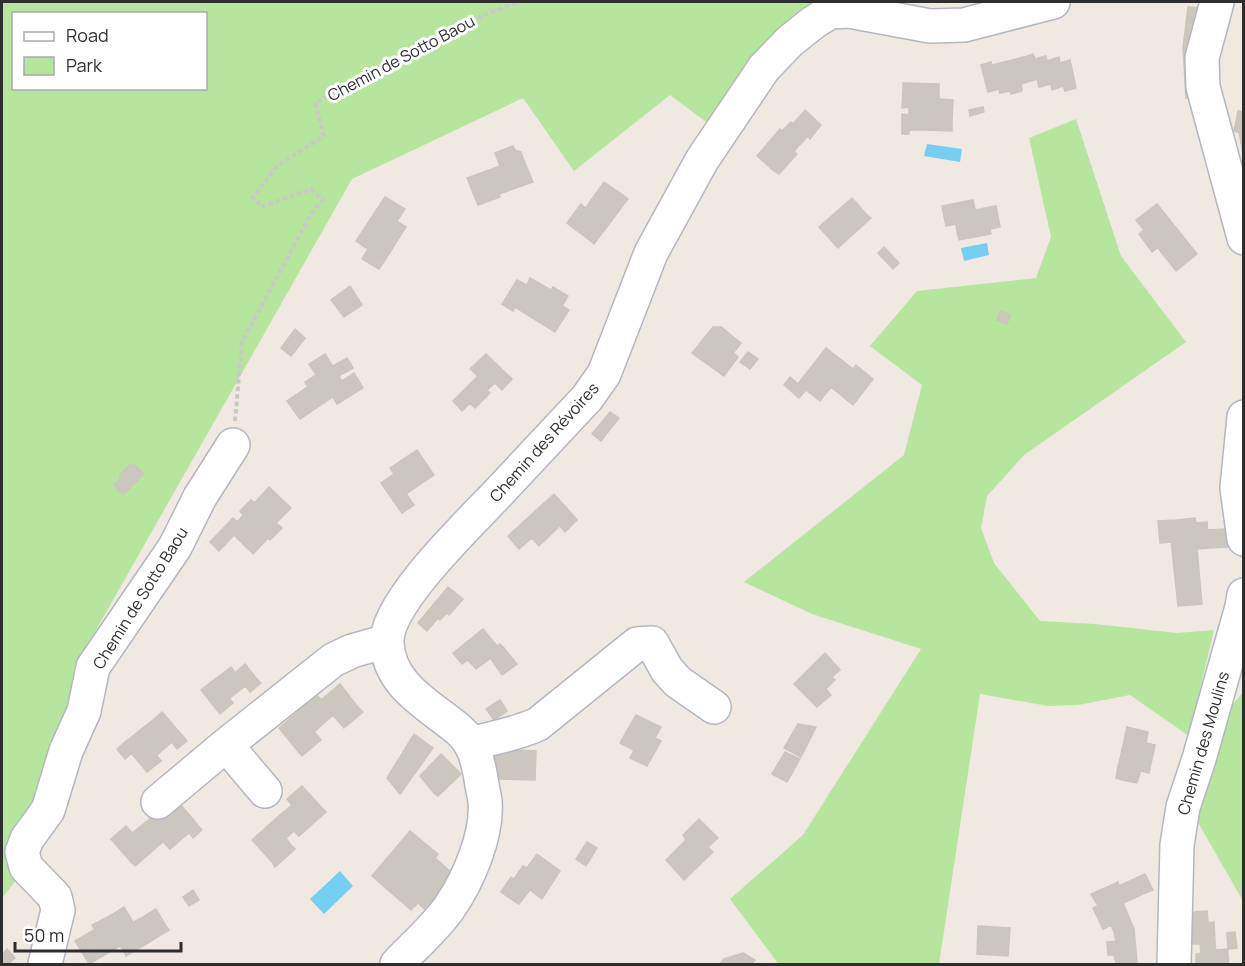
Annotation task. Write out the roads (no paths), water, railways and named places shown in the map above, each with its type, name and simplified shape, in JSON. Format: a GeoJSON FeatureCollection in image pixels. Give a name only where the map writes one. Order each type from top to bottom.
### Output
{"type":"FeatureCollection","features":[{"type":"Feature","properties":{"kind":"street","name":"Chemin des Révoires"},"geometry":{"type":"LineString","coordinates":[[387,641],[391,622],[432,564],[587,398],[604,374],[651,252],[702,160],[764,68],[790,41],[831,12],[849,11],[930,26],[949,26],[964,25],[1053,2]]}},
{"type":"Feature","properties":{"kind":"street"},"geometry":{"type":"LineString","coordinates":[[1217,2],[1202,58],[1203,87],[1244,238]]}},
{"type":"Feature","properties":{"kind":"street"},"geometry":{"type":"LineString","coordinates":[[1244,417],[1237,488],[1244,539]]}},
{"type":"Feature","properties":{"kind":"street","name":"Chemin de Sotto Baou"},"geometry":{"type":"LineString","coordinates":[[45,964],[58,910],[55,897],[26,867],[22,852],[27,840],[48,810],[66,751],[84,711],[93,667],[175,547],[200,497],[233,445]]}},
{"type":"Feature","properties":{"kind":"street","name":"Chemin des Moulins"},"geometry":{"type":"LineString","coordinates":[[1174,964],[1177,845],[1183,807],[1199,759],[1244,595]]}},
{"type":"Feature","properties":{"kind":"street"},"geometry":{"type":"LineString","coordinates":[[158,802],[333,660],[352,651],[387,641],[391,660],[407,688],[438,716],[459,731],[471,744],[478,764],[485,803],[484,823],[469,873],[448,909],[397,964]]}},
{"type":"Feature","properties":{"kind":"street"},"geometry":{"type":"LineString","coordinates":[[471,744],[494,736],[524,731],[538,724],[637,644],[652,643],[667,670],[678,682],[714,707]]}},
{"type":"Feature","properties":{"kind":"street"},"geometry":{"type":"LineString","coordinates":[[226,745],[265,791]]}},
{"type":"Feature","properties":{"kind":"water"},"geometry":{"type":"Polygon","coordinates":[[[927,144],[962,149],[960,162],[924,156],[927,144]]]}},
{"type":"Feature","properties":{"kind":"water"},"geometry":{"type":"Polygon","coordinates":[[[987,243],[989,255],[964,261],[961,248],[987,243]]]}},
{"type":"Feature","properties":{"kind":"water"},"geometry":{"type":"Polygon","coordinates":[[[340,871],[353,886],[324,914],[310,899],[340,871]]]}}]}
